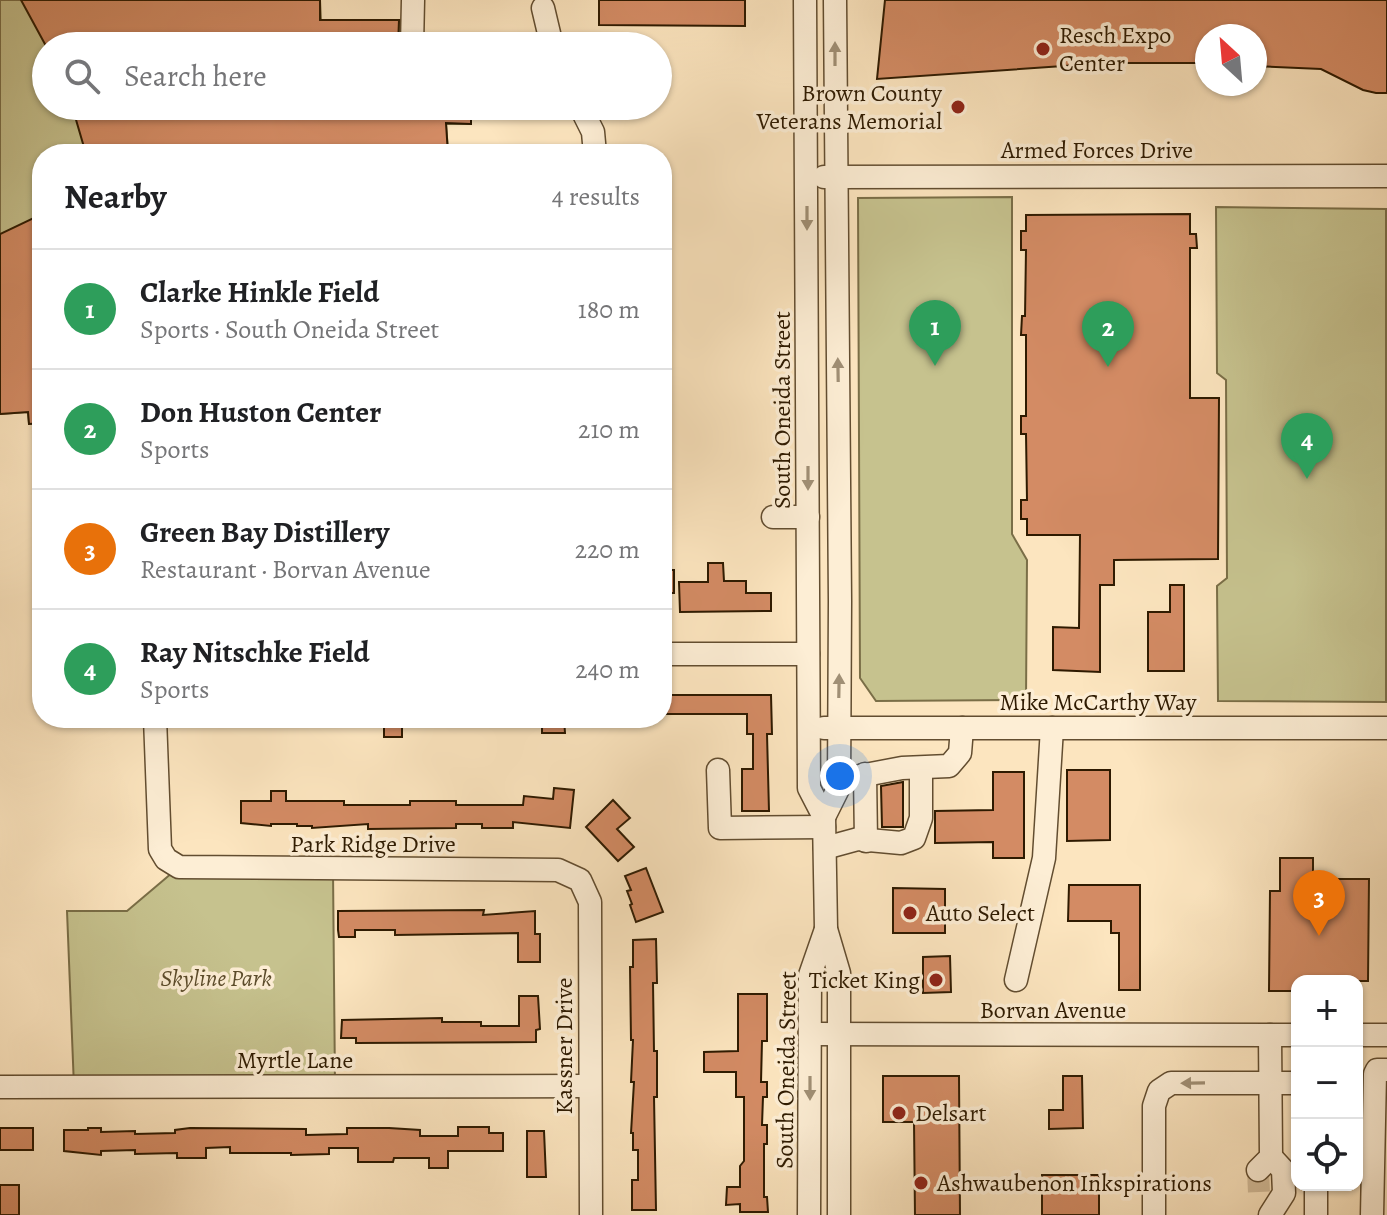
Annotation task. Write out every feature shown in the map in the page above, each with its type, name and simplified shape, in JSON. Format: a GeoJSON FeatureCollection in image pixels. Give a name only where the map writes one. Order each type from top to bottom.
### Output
{"type":"FeatureCollection","features":[{"type":"Feature","properties":{"kind":"street"},"geometry":{"type":"LineString","coordinates":[[412,32],[413,0]]}},
{"type":"Feature","properties":{"kind":"street","name":"South Oneida Street"},"geometry":{"type":"LineString","coordinates":[[805,0],[809,788],[824,831],[826,929],[839,973],[839,1215]]}},
{"type":"Feature","properties":{"kind":"street","name":"South Oneida Street"},"geometry":{"type":"LineString","coordinates":[[824,831],[839,787],[835,0]]}},
{"type":"Feature","properties":{"kind":"street"},"geometry":{"type":"LineString","coordinates":[[543,8],[549,32]]}},
{"type":"Feature","properties":{"kind":"street"},"geometry":{"type":"LineString","coordinates":[[587,120],[594,144]]}},
{"type":"Feature","properties":{"kind":"street","name":"Armed Forces Drive"},"geometry":{"type":"LineString","coordinates":[[807,177],[1387,176]]}},
{"type":"Feature","properties":{"kind":"street"},"geometry":{"type":"LineString","coordinates":[[773,517],[808,517]]}},
{"type":"Feature","properties":{"kind":"street"},"geometry":{"type":"LineString","coordinates":[[672,654],[808,654]]}},
{"type":"Feature","properties":{"kind":"street","name":"Park Ridge Drive"},"geometry":{"type":"LineString","coordinates":[[155,728],[158,840],[166,859],[179,867],[558,870],[580,880]]}},
{"type":"Feature","properties":{"kind":"street","name":"Mike McCarthy Way"},"geometry":{"type":"LineString","coordinates":[[809,728],[1387,728]]}},
{"type":"Feature","properties":{"kind":"street"},"geometry":{"type":"LineString","coordinates":[[839,780],[865,774],[949,766],[960,753],[962,728]]}},
{"type":"Feature","properties":{"kind":"street"},"geometry":{"type":"LineString","coordinates":[[1016,980],[1044,858],[1052,728]]}},
{"type":"Feature","properties":{"kind":"street"},"geometry":{"type":"LineString","coordinates":[[718,770],[720,828],[824,831],[866,841],[901,843],[914,838],[921,818],[921,768]]}},
{"type":"Feature","properties":{"kind":"street"},"geometry":{"type":"LineString","coordinates":[[865,774],[866,841]]}},
{"type":"Feature","properties":{"kind":"street","name":"Kassner Drive"},"geometry":{"type":"LineString","coordinates":[[580,880],[590,902],[591,1215]]}},
{"type":"Feature","properties":{"kind":"street","name":"South Oneida Street"},"geometry":{"type":"LineString","coordinates":[[809,1215],[810,975],[826,929]]}},
{"type":"Feature","properties":{"kind":"street","name":"Borvan Avenue"},"geometry":{"type":"LineString","coordinates":[[810,1034],[1291,1035]]}},
{"type":"Feature","properties":{"kind":"street"},"geometry":{"type":"LineString","coordinates":[[1270,1035],[1271,1082],[1263,1173],[1270,1215]]}},
{"type":"Feature","properties":{"kind":"street"},"geometry":{"type":"LineString","coordinates":[[1363,1035],[1387,1035]]}},
{"type":"Feature","properties":{"kind":"street"},"geometry":{"type":"LineString","coordinates":[[1372,1215],[1375,1074],[1377,1070],[1387,1070]]}},
{"type":"Feature","properties":{"kind":"street"},"geometry":{"type":"LineString","coordinates":[[1154,1215],[1154,1106],[1159,1091],[1171,1083],[1291,1083]]}},
{"type":"Feature","properties":{"kind":"street","name":"Myrtle Lane"},"geometry":{"type":"LineString","coordinates":[[0,1087],[590,1086]]}},
{"type":"Feature","properties":{"kind":"street"},"geometry":{"type":"LineString","coordinates":[[1263,1173],[1283,1170],[1284,1193],[1270,1215]]}},
{"type":"Feature","properties":{"kind":"street"},"geometry":{"type":"LineString","coordinates":[[1316,1191],[1316,1215]]}},
{"type":"Feature","properties":{"kind":"green space"},"geometry":{"type":"Polygon","coordinates":[[[0,0],[320,0],[321,20],[400,20],[400,32],[32,32],[32,120],[471,120],[471,124],[446,124],[448,144],[32,144],[32,424],[29,424],[28,412],[0,414],[0,0]]]}},
{"type":"Feature","properties":{"kind":"green space"},"geometry":{"type":"Polygon","coordinates":[[[1012,197],[1012,534],[1027,560],[1026,700],[876,701],[860,678],[858,198],[1012,197]]]}},
{"type":"Feature","properties":{"kind":"green space"},"geometry":{"type":"Polygon","coordinates":[[[1216,207],[1386,209],[1386,702],[1218,701],[1217,586],[1227,578],[1226,380],[1217,373],[1216,207]]]}},
{"type":"Feature","properties":{"kind":"green space","name":"Skyline Park"},"geometry":{"type":"Polygon","coordinates":[[[179,867],[333,870],[335,1086],[74,1087],[67,911],[127,911],[179,867]]]}},
{"type":"Feature","properties":{"kind":"building"},"geometry":{"type":"Polygon","coordinates":[[[21,0],[320,0],[320,20],[399,20],[399,32],[38,32],[21,0]]]}},
{"type":"Feature","properties":{"kind":"building"},"geometry":{"type":"Polygon","coordinates":[[[599,0],[745,0],[745,26],[599,25],[599,0]]]}},
{"type":"Feature","properties":{"kind":"building","name":"Resch Expo Center"},"geometry":{"type":"Polygon","coordinates":[[[885,0],[1387,0],[1387,93],[1363,90],[1321,69],[1267,67],[1267,24],[1195,24],[1195,63],[1107,63],[877,79],[885,0]]]}},
{"type":"Feature","properties":{"kind":"building"},"geometry":{"type":"Polygon","coordinates":[[[76,120],[471,120],[471,124],[446,123],[447,144],[83,144],[76,120]]]}},
{"type":"Feature","properties":{"kind":"building"},"geometry":{"type":"Polygon","coordinates":[[[1190,214],[1190,234],[1196,234],[1197,248],[1190,248],[1190,398],[1219,398],[1218,559],[1114,560],[1114,585],[1100,585],[1100,672],[1053,670],[1053,627],[1079,628],[1080,535],[1027,535],[1027,519],[1021,519],[1021,500],[1027,500],[1026,434],[1021,434],[1021,416],[1026,416],[1026,335],[1021,335],[1022,316],[1025,316],[1026,250],[1021,250],[1021,231],[1026,231],[1026,215],[1190,214]]]}},
{"type":"Feature","properties":{"kind":"building"},"geometry":{"type":"Polygon","coordinates":[[[32,219],[32,424],[29,424],[28,412],[0,414],[0,234],[32,219]]]}},
{"type":"Feature","properties":{"kind":"building"},"geometry":{"type":"Polygon","coordinates":[[[708,563],[723,563],[724,581],[746,581],[746,593],[771,593],[771,611],[680,612],[679,582],[708,582],[708,563]]]}},
{"type":"Feature","properties":{"kind":"building"},"geometry":{"type":"Polygon","coordinates":[[[672,570],[674,570],[672,593],[672,570]]]}},
{"type":"Feature","properties":{"kind":"building"},"geometry":{"type":"Polygon","coordinates":[[[1170,585],[1184,585],[1184,671],[1148,671],[1148,612],[1170,612],[1170,585]]]}},
{"type":"Feature","properties":{"kind":"building"},"geometry":{"type":"Polygon","coordinates":[[[672,695],[771,695],[772,734],[767,734],[769,811],[742,811],[742,769],[753,769],[753,734],[747,734],[747,714],[672,714],[672,695]]]}},
{"type":"Feature","properties":{"kind":"building"},"geometry":{"type":"Polygon","coordinates":[[[384,728],[402,728],[402,737],[384,737],[384,728]]]}},
{"type":"Feature","properties":{"kind":"building"},"geometry":{"type":"Polygon","coordinates":[[[542,728],[565,728],[565,733],[542,733],[542,728]]]}},
{"type":"Feature","properties":{"kind":"building"},"geometry":{"type":"Polygon","coordinates":[[[1067,770],[1110,770],[1110,840],[1067,841],[1067,770]]]}},
{"type":"Feature","properties":{"kind":"building"},"geometry":{"type":"Polygon","coordinates":[[[993,772],[1024,772],[1024,858],[993,858],[993,842],[935,843],[935,811],[993,810],[993,772]]]}},
{"type":"Feature","properties":{"kind":"building"},"geometry":{"type":"Polygon","coordinates":[[[903,782],[903,827],[882,827],[881,786],[903,782]]]}},
{"type":"Feature","properties":{"kind":"building"},"geometry":{"type":"Polygon","coordinates":[[[554,788],[574,790],[570,828],[513,822],[513,828],[456,824],[456,828],[368,829],[368,824],[312,828],[297,824],[271,826],[241,823],[241,801],[271,801],[271,791],[286,791],[286,801],[344,801],[344,805],[456,801],[456,805],[523,805],[524,796],[553,799],[554,788]]]}},
{"type":"Feature","properties":{"kind":"building"},"geometry":{"type":"Polygon","coordinates":[[[613,800],[630,818],[617,829],[634,847],[618,861],[586,827],[613,800]]]}},
{"type":"Feature","properties":{"kind":"building"},"geometry":{"type":"Polygon","coordinates":[[[1280,858],[1313,858],[1313,879],[1369,879],[1368,981],[1363,981],[1363,975],[1291,975],[1291,991],[1269,991],[1270,891],[1280,891],[1280,858]]]}},
{"type":"Feature","properties":{"kind":"building"},"geometry":{"type":"Polygon","coordinates":[[[646,868],[663,912],[636,922],[627,891],[631,890],[625,876],[646,868]]]}},
{"type":"Feature","properties":{"kind":"building"},"geometry":{"type":"Polygon","coordinates":[[[1069,885],[1140,885],[1140,990],[1119,990],[1119,933],[1111,933],[1111,921],[1068,921],[1069,885]]]}},
{"type":"Feature","properties":{"kind":"building"},"geometry":{"type":"Polygon","coordinates":[[[893,888],[945,889],[945,933],[893,933],[893,888]]]}},
{"type":"Feature","properties":{"kind":"building"},"geometry":{"type":"Polygon","coordinates":[[[484,910],[483,915],[535,911],[535,934],[540,934],[540,962],[518,962],[518,933],[395,935],[395,930],[355,930],[355,937],[339,937],[338,911],[484,910]]]}},
{"type":"Feature","properties":{"kind":"building"},"geometry":{"type":"Polygon","coordinates":[[[656,939],[657,983],[653,983],[654,1051],[657,1051],[657,1097],[654,1097],[656,1210],[632,1210],[632,1180],[638,1180],[638,1150],[633,1150],[631,1133],[634,1082],[631,1082],[630,967],[633,967],[633,940],[656,939]]]}},
{"type":"Feature","properties":{"kind":"building"},"geometry":{"type":"Polygon","coordinates":[[[950,956],[951,992],[923,993],[923,957],[950,956]]]}},
{"type":"Feature","properties":{"kind":"building"},"geometry":{"type":"Polygon","coordinates":[[[738,994],[767,994],[767,1041],[762,1041],[761,1082],[767,1082],[762,1125],[767,1125],[764,1197],[767,1197],[768,1212],[740,1212],[740,1204],[726,1205],[727,1187],[740,1187],[740,1166],[744,1161],[744,1097],[736,1097],[736,1072],[704,1072],[704,1052],[738,1051],[738,994]]]}},
{"type":"Feature","properties":{"kind":"building"},"geometry":{"type":"Polygon","coordinates":[[[519,996],[538,996],[540,1029],[536,1030],[536,1042],[356,1043],[356,1038],[341,1038],[342,1020],[442,1018],[442,1022],[519,1026],[519,996]]]}},
{"type":"Feature","properties":{"kind":"building"},"geometry":{"type":"Polygon","coordinates":[[[883,1076],[959,1076],[960,1215],[915,1215],[914,1122],[883,1122],[883,1076]]]}},
{"type":"Feature","properties":{"kind":"building"},"geometry":{"type":"Polygon","coordinates":[[[1063,1076],[1082,1076],[1083,1128],[1049,1129],[1049,1110],[1063,1110],[1063,1076]]]}},
{"type":"Feature","properties":{"kind":"building"},"geometry":{"type":"Polygon","coordinates":[[[458,1127],[489,1127],[489,1133],[503,1133],[503,1151],[448,1151],[448,1168],[429,1168],[429,1158],[358,1162],[358,1148],[329,1148],[329,1154],[291,1155],[230,1153],[230,1147],[206,1148],[206,1158],[177,1158],[177,1153],[135,1154],[135,1150],[101,1151],[101,1155],[64,1151],[64,1130],[88,1128],[101,1128],[101,1132],[135,1131],[135,1134],[175,1133],[175,1130],[190,1128],[306,1129],[306,1135],[347,1134],[347,1128],[389,1128],[420,1130],[420,1136],[458,1136],[458,1127]]]}},
{"type":"Feature","properties":{"kind":"building"},"geometry":{"type":"Polygon","coordinates":[[[0,1128],[33,1128],[33,1150],[0,1150],[0,1128]]]}},
{"type":"Feature","properties":{"kind":"building"},"geometry":{"type":"Polygon","coordinates":[[[527,1131],[544,1131],[546,1177],[527,1177],[527,1131]]]}},
{"type":"Feature","properties":{"kind":"building"},"geometry":{"type":"Polygon","coordinates":[[[1042,1175],[1099,1175],[1099,1215],[1042,1215],[1042,1175]]]}},
{"type":"Feature","properties":{"kind":"building"},"geometry":{"type":"Polygon","coordinates":[[[0,1185],[19,1185],[19,1215],[0,1215],[0,1185]]]}},
{"type":"Feature","properties":{"kind":"tunnel"},"geometry":{"type":"LineString","coordinates":[[1258,1170],[1259,1193]]}},
{"type":"Feature","properties":{"kind":"place","name":"Resch Expo Center"},"geometry":{"type":"Point","coordinates":[1043,49]}},
{"type":"Feature","properties":{"kind":"place","name":"Brown County Veterans Memorial"},"geometry":{"type":"Point","coordinates":[958,107]}},
{"type":"Feature","properties":{"kind":"place","name":"Clarke Hinkle Field"},"geometry":{"type":"Point","coordinates":[935,366]}},
{"type":"Feature","properties":{"kind":"place","name":"Don Huston Center"},"geometry":{"type":"Point","coordinates":[1108,367]}},
{"type":"Feature","properties":{"kind":"place","name":"Ray Nitschke Field"},"geometry":{"type":"Point","coordinates":[1307,479]}},
{"type":"Feature","properties":{"kind":"place","name":"Auto Select"},"geometry":{"type":"Point","coordinates":[910,913]}},
{"type":"Feature","properties":{"kind":"place","name":"Green Bay Distillery"},"geometry":{"type":"Point","coordinates":[1319,936]}},
{"type":"Feature","properties":{"kind":"place","name":"Ticket King"},"geometry":{"type":"Point","coordinates":[936,980]}},
{"type":"Feature","properties":{"kind":"place","name":"Delsart"},"geometry":{"type":"Point","coordinates":[899,1113]}},
{"type":"Feature","properties":{"kind":"place","name":"Ashwaubenon Inkspirations"},"geometry":{"type":"Point","coordinates":[921,1183]}}]}
